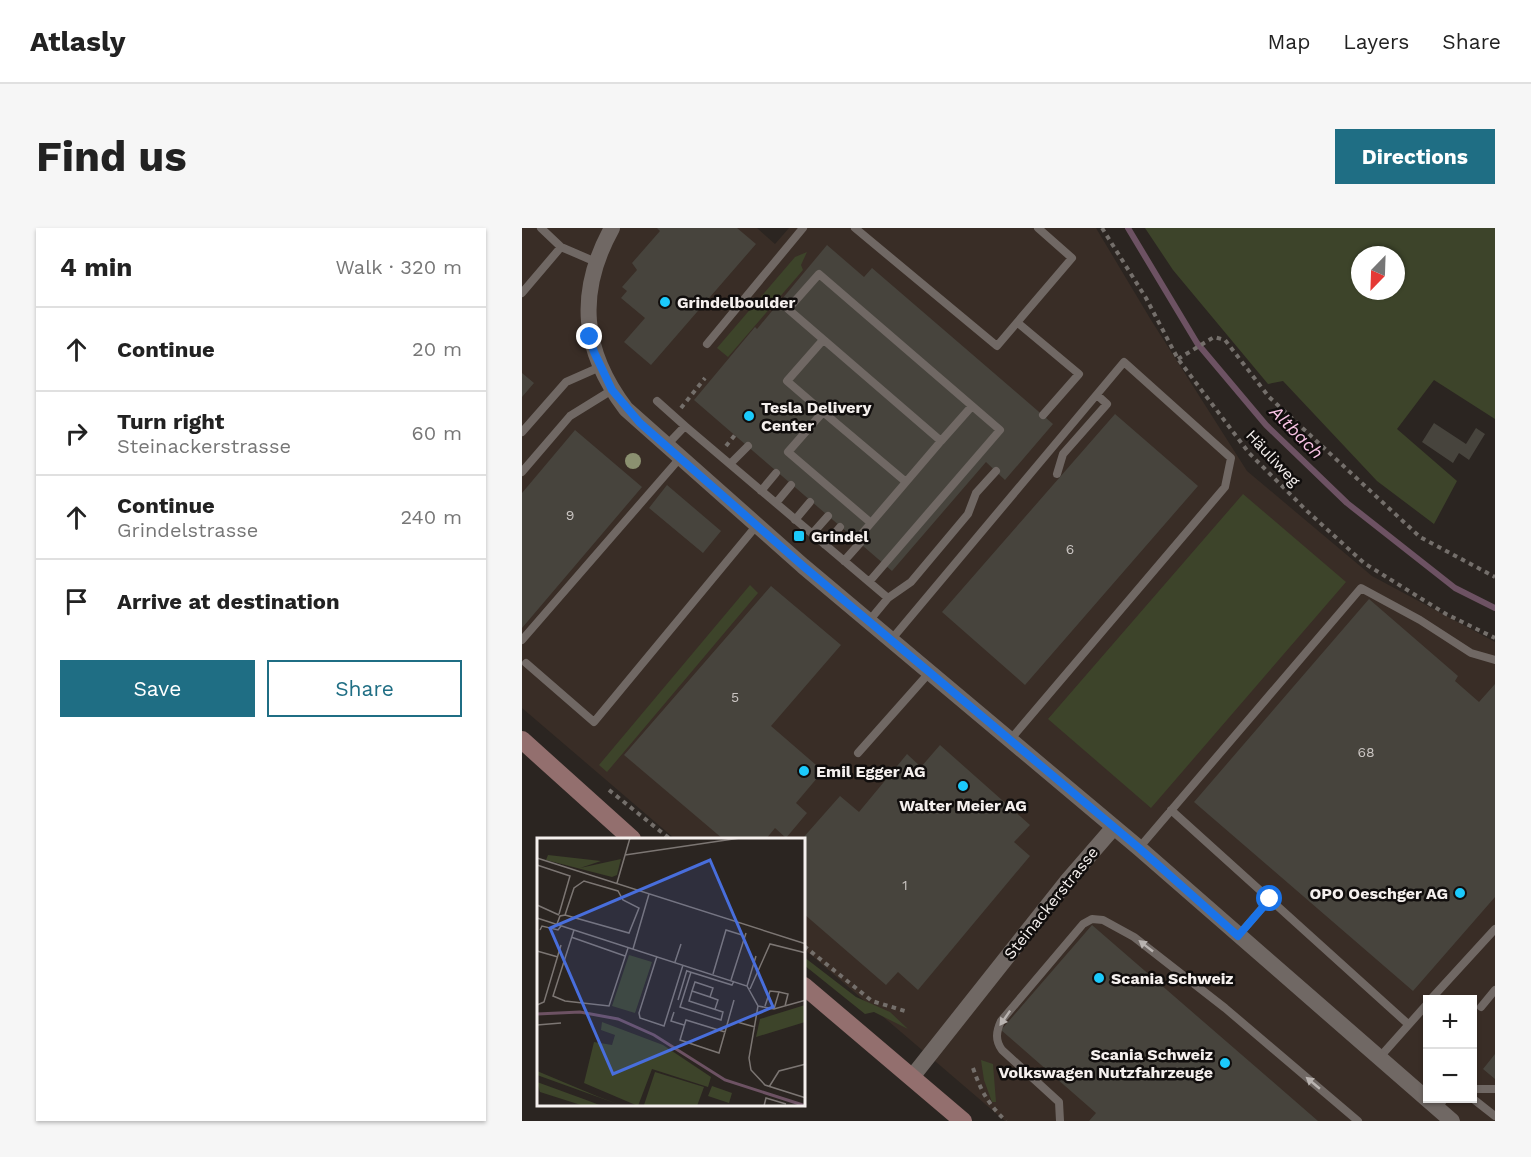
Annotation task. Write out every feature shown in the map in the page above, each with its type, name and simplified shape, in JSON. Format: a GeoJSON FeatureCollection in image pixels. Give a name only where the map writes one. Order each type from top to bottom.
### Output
{"type":"FeatureCollection","features":[{"type":"Feature","properties":{"kind":"main road"},"geometry":{"type":"LineString","coordinates":[[522,740],[631,838]]}},
{"type":"Feature","properties":{"kind":"main road"},"geometry":{"type":"LineString","coordinates":[[806,988],[963,1121]]}},
{"type":"Feature","properties":{"kind":"street"},"geometry":{"type":"LineString","coordinates":[[612,228],[596,262],[589,290],[588,321],[594,352],[612,390],[640,423],[929,673],[1114,826],[1378,1059],[1423,1090]]}},
{"type":"Feature","properties":{"kind":"street","name":"Steinackerstrasse"},"geometry":{"type":"LineString","coordinates":[[912,1077],[1068,880],[1114,826]]}},
{"type":"Feature","properties":{"kind":"street"},"geometry":{"type":"LineString","coordinates":[[1441,1103],[1452,1121]]}},
{"type":"Feature","properties":{"kind":"lane"},"geometry":{"type":"LineString","coordinates":[[541,228],[561,247],[596,262]]}},
{"type":"Feature","properties":{"kind":"lane"},"geometry":{"type":"LineString","coordinates":[[707,344],[803,228]]}},
{"type":"Feature","properties":{"kind":"lane"},"geometry":{"type":"LineString","coordinates":[[855,228],[998,346],[1072,258],[1038,228]]}},
{"type":"Feature","properties":{"kind":"lane"},"geometry":{"type":"LineString","coordinates":[[522,293],[561,247]]}},
{"type":"Feature","properties":{"kind":"lane"},"geometry":{"type":"LineString","coordinates":[[869,582],[1000,430],[819,274],[788,309],[941,441]]}},
{"type":"Feature","properties":{"kind":"lane"},"geometry":{"type":"LineString","coordinates":[[1018,323],[1079,374],[1043,416]]}},
{"type":"Feature","properties":{"kind":"lane"},"geometry":{"type":"LineString","coordinates":[[824,340],[787,381],[906,482]]}},
{"type":"Feature","properties":{"kind":"lane"},"geometry":{"type":"LineString","coordinates":[[891,640],[1124,362],[1231,458],[1225,487],[1009,741]]}},
{"type":"Feature","properties":{"kind":"lane"},"geometry":{"type":"LineString","coordinates":[[522,432],[566,382],[600,366]]}},
{"type":"Feature","properties":{"kind":"lane"},"geometry":{"type":"LineString","coordinates":[[522,472],[570,416],[612,390]]}},
{"type":"Feature","properties":{"kind":"lane"},"geometry":{"type":"LineString","coordinates":[[1057,474],[1063,454],[1107,404],[1097,395]]}},
{"type":"Feature","properties":{"kind":"lane"},"geometry":{"type":"LineString","coordinates":[[657,401],[888,598]]}},
{"type":"Feature","properties":{"kind":"lane"},"geometry":{"type":"LineString","coordinates":[[844,561],[871,523],[972,406]]}},
{"type":"Feature","properties":{"kind":"lane"},"geometry":{"type":"LineString","coordinates":[[822,412],[788,452],[871,523]]}},
{"type":"Feature","properties":{"kind":"lane"},"geometry":{"type":"LineString","coordinates":[[666,446],[685,426]]}},
{"type":"Feature","properties":{"kind":"lane"},"geometry":{"type":"LineString","coordinates":[[730,464],[748,446]]}},
{"type":"Feature","properties":{"kind":"lane"},"geometry":{"type":"LineString","coordinates":[[522,640],[680,458]]}},
{"type":"Feature","properties":{"kind":"lane"},"geometry":{"type":"LineString","coordinates":[[869,621],[888,598],[911,582],[968,514],[976,494],[996,471]]}},
{"type":"Feature","properties":{"kind":"lane"},"geometry":{"type":"LineString","coordinates":[[761,491],[776,473]]}},
{"type":"Feature","properties":{"kind":"lane"},"geometry":{"type":"LineString","coordinates":[[776,503],[791,485]]}},
{"type":"Feature","properties":{"kind":"lane"},"geometry":{"type":"LineString","coordinates":[[795,520],[810,502]]}},
{"type":"Feature","properties":{"kind":"lane"},"geometry":{"type":"LineString","coordinates":[[812,534],[828,516]]}},
{"type":"Feature","properties":{"kind":"lane"},"geometry":{"type":"LineString","coordinates":[[526,663],[594,722],[757,525]]}},
{"type":"Feature","properties":{"kind":"lane"},"geometry":{"type":"LineString","coordinates":[[825,545],[840,527]]}},
{"type":"Feature","properties":{"kind":"lane"},"geometry":{"type":"LineString","coordinates":[[1139,848],[1361,588],[1420,620],[1471,653],[1495,660]]}},
{"type":"Feature","properties":{"kind":"lane"},"geometry":{"type":"LineString","coordinates":[[858,753],[929,673]]}},
{"type":"Feature","properties":{"kind":"lane"},"geometry":{"type":"LineString","coordinates":[[1171,810],[1408,1024]]}},
{"type":"Feature","properties":{"kind":"lane"},"geometry":{"type":"LineString","coordinates":[[1238,936],[1270,899]]}},
{"type":"Feature","properties":{"kind":"lane"},"geometry":{"type":"LineString","coordinates":[[1060,1121],[1059,1102],[1002,1050],[996,1037],[997,1030],[1001,1021],[1083,924],[1097,919],[1119,927],[1152,951],[1225,1008],[1358,1121]]}},
{"type":"Feature","properties":{"kind":"lane"},"geometry":{"type":"LineString","coordinates":[[1434,995],[1495,929]]}},
{"type":"Feature","properties":{"kind":"lane"},"geometry":{"type":"LineString","coordinates":[[1481,1007],[1495,990]]}},
{"type":"Feature","properties":{"kind":"lane"},"geometry":{"type":"LineString","coordinates":[[1378,1059],[1423,1008]]}},
{"type":"Feature","properties":{"kind":"lane"},"geometry":{"type":"LineString","coordinates":[[1477,1089],[1495,1089]]}},
{"type":"Feature","properties":{"kind":"lane"},"geometry":{"type":"LineString","coordinates":[[1477,1101],[1495,1116]]}},
{"type":"Feature","properties":{"kind":"path","name":"Häuliweg"},"geometry":{"type":"LineString","coordinates":[[1102,228],[1146,298],[1179,359],[1248,453],[1306,511],[1364,563],[1446,614],[1495,638]]}},
{"type":"Feature","properties":{"kind":"path"},"geometry":{"type":"LineString","coordinates":[[1179,359],[1214,338],[1225,340],[1269,397],[1420,537],[1495,577]]}},
{"type":"Feature","properties":{"kind":"path"},"geometry":{"type":"LineString","coordinates":[[690,398],[705,378]]}},
{"type":"Feature","properties":{"kind":"path"},"geometry":{"type":"LineString","coordinates":[[806,948],[872,1001],[905,1011]]}},
{"type":"Feature","properties":{"kind":"path"},"geometry":{"type":"LineString","coordinates":[[973,1068],[981,1092],[1006,1121]]}},
{"type":"Feature","properties":{"kind":"shaded area"},"geometry":{"type":"Polygon","coordinates":[[[522,228],[757,228],[775,244],[789,228],[1096,228],[1151,320],[1247,471],[1372,576],[1495,642],[1495,1121],[1005,1121],[806,951],[806,838],[674,838],[522,708],[522,228]]]}},
{"type":"Feature","properties":{"kind":"green space"},"geometry":{"type":"Polygon","coordinates":[[[1145,228],[1495,228],[1495,419],[1434,380],[1397,429],[1457,481],[1434,524],[1377,481],[1283,381],[1268,384],[1173,270],[1145,228]]]}},
{"type":"Feature","properties":{"kind":"green space"},"geometry":{"type":"Polygon","coordinates":[[[807,252],[801,265],[803,270],[728,357],[717,348],[795,257],[807,252]]]}},
{"type":"Feature","properties":{"kind":"green space"},"geometry":{"type":"Polygon","coordinates":[[[1243,494],[1346,582],[1151,808],[1048,719],[1243,494]]]}},
{"type":"Feature","properties":{"kind":"green space"},"geometry":{"type":"Polygon","coordinates":[[[750,585],[758,593],[607,772],[599,765],[750,585]]]}},
{"type":"Feature","properties":{"kind":"green space"},"geometry":{"type":"Polygon","coordinates":[[[806,959],[856,997],[890,1012],[908,1029],[874,1012],[865,1014],[806,967],[806,959]]]}},
{"type":"Feature","properties":{"kind":"green space"},"geometry":{"type":"Polygon","coordinates":[[[981,1060],[993,1064],[996,1102],[992,1102],[984,1080],[981,1060]]]}},
{"type":"Feature","properties":{"kind":"building"},"geometry":{"type":"Polygon","coordinates":[[[657,228],[737,228],[756,244],[651,365],[624,342],[645,318],[621,298],[627,291],[622,287],[637,270],[632,263],[660,231],[657,228]]]}},
{"type":"Feature","properties":{"kind":"building"},"geometry":{"type":"Polygon","coordinates":[[[827,245],[864,277],[872,268],[1053,424],[1005,480],[986,462],[892,571],[694,400],[827,245]]]}},
{"type":"Feature","properties":{"kind":"building"},"geometry":{"type":"Polygon","coordinates":[[[522,373],[534,383],[522,397],[522,373]]]}},
{"type":"Feature","properties":{"kind":"building"},"geometry":{"type":"Polygon","coordinates":[[[1115,414],[1198,486],[1025,685],[942,612],[1115,414]]]}},
{"type":"Feature","properties":{"kind":"building"},"geometry":{"type":"Polygon","coordinates":[[[1434,423],[1466,444],[1476,428],[1485,434],[1469,460],[1459,453],[1453,463],[1422,442],[1434,423]]]}},
{"type":"Feature","properties":{"kind":"building"},"geometry":{"type":"Polygon","coordinates":[[[575,430],[642,487],[522,628],[522,493],[575,430]]]}},
{"type":"Feature","properties":{"kind":"building"},"geometry":{"type":"Polygon","coordinates":[[[667,485],[721,531],[703,553],[649,508],[667,485]]]}},
{"type":"Feature","properties":{"kind":"building"},"geometry":{"type":"Polygon","coordinates":[[[771,586],[841,645],[771,726],[823,771],[796,803],[807,813],[786,838],[775,828],[767,838],[722,838],[624,755],[771,586]]]}},
{"type":"Feature","properties":{"kind":"building"},"geometry":{"type":"Polygon","coordinates":[[[1369,599],[1458,676],[1455,681],[1479,702],[1495,684],[1495,897],[1413,991],[1194,802],[1369,599]]]}},
{"type":"Feature","properties":{"kind":"building"},"geometry":{"type":"Polygon","coordinates":[[[940,745],[1030,825],[1014,842],[1030,856],[918,990],[898,972],[886,985],[806,916],[806,838],[803,838],[840,796],[859,812],[907,754],[921,767],[940,745]]]}},
{"type":"Feature","properties":{"kind":"building","name":"Scania Schweiz"},"geometry":{"type":"Polygon","coordinates":[[[1092,925],[1318,1121],[1089,1121],[1096,1113],[1001,1030],[1092,925]]]}},
{"type":"Feature","properties":{"kind":"building"},"geometry":{"type":"Polygon","coordinates":[[[1495,1054],[1495,1079],[1483,1069],[1495,1054]]]}},
{"type":"Feature","properties":{"kind":"waterway","name":"Altbach"},"geometry":{"type":"LineString","coordinates":[[1128,228],[1197,343],[1266,425],[1347,503],[1455,588],[1495,608]]}},
{"type":"Feature","properties":{"kind":"place","name":"Grindelboulder"},"geometry":{"type":"Point","coordinates":[665,302]}},
{"type":"Feature","properties":{"kind":"place","name":"Tesla Delivery Center"},"geometry":{"type":"Point","coordinates":[749,416]}},
{"type":"Feature","properties":{"kind":"place","name":"Grindel"},"geometry":{"type":"Point","coordinates":[799,536]}},
{"type":"Feature","properties":{"kind":"place","name":"Emil Egger AG"},"geometry":{"type":"Point","coordinates":[804,771]}},
{"type":"Feature","properties":{"kind":"place","name":"Walter Meier AG"},"geometry":{"type":"Point","coordinates":[963,786]}},
{"type":"Feature","properties":{"kind":"place","name":"OPO Oeschger AG"},"geometry":{"type":"Point","coordinates":[1460,893]}},
{"type":"Feature","properties":{"kind":"place","name":"Scania Schweiz"},"geometry":{"type":"Point","coordinates":[1099,978]}},
{"type":"Feature","properties":{"kind":"place","name":"Scania Schweiz Volkswagen Nutzfahrzeuge"},"geometry":{"type":"Point","coordinates":[1225,1063]}},
{"type":"Feature","properties":{"kind":"route"},"geometry":{"type":"LineString","coordinates":[[590,337],[594,352],[612,390],[626,410],[640,423],[803,566],[1139,848],[1238,936],[1270,899]]}}]}
